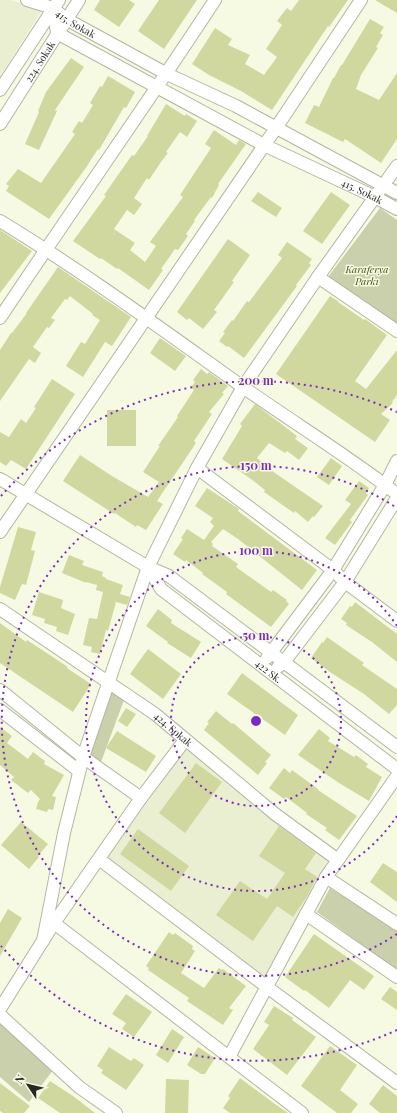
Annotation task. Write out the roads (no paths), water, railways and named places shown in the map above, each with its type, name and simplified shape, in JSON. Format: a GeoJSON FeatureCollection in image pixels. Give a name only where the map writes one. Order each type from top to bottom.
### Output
{"type":"FeatureCollection","features":[{"type":"Feature","properties":{"kind":"street"},"geometry":{"type":"LineString","coordinates":[[27,0],[56,4]]}},
{"type":"Feature","properties":{"kind":"street","name":"224. Sokak"},"geometry":{"type":"LineString","coordinates":[[0,124],[79,0]]}},
{"type":"Feature","properties":{"kind":"street"},"geometry":{"type":"LineString","coordinates":[[0,318],[167,74],[215,0]]}},
{"type":"Feature","properties":{"kind":"street"},"geometry":{"type":"LineString","coordinates":[[0,532],[276,128],[361,0]]}},
{"type":"Feature","properties":{"kind":"street","name":"415. Sokak"},"geometry":{"type":"LineString","coordinates":[[56,4],[66,19],[167,74],[236,106],[397,193]]}},
{"type":"Feature","properties":{"kind":"street","name":"415. Sokak"},"geometry":{"type":"LineString","coordinates":[[56,4],[57,33],[264,145],[375,197],[397,209]]}},
{"type":"Feature","properties":{"kind":"street","name":"224. Sokak"},"geometry":{"type":"LineString","coordinates":[[0,90],[56,4]]}},
{"type":"Feature","properties":{"kind":"street"},"geometry":{"type":"LineString","coordinates":[[43,941],[64,833],[82,757],[148,567],[196,468],[243,387],[318,277],[397,166]]}},
{"type":"Feature","properties":{"kind":"street"},"geometry":{"type":"LineString","coordinates":[[0,221],[46,249],[147,318],[397,494]]}},
{"type":"Feature","properties":{"kind":"street"},"geometry":{"type":"LineString","coordinates":[[318,277],[397,331]]}},
{"type":"Feature","properties":{"kind":"street"},"geometry":{"type":"LineString","coordinates":[[260,665],[272,653],[333,570],[385,485],[397,461]]}},
{"type":"Feature","properties":{"kind":"street"},"geometry":{"type":"LineString","coordinates":[[196,468],[333,570],[345,582],[397,621]]}},
{"type":"Feature","properties":{"kind":"street","name":"422 Sk."},"geometry":{"type":"LineString","coordinates":[[0,479],[148,567],[169,576],[397,747]]}},
{"type":"Feature","properties":{"kind":"street"},"geometry":{"type":"LineString","coordinates":[[272,673],[284,662],[345,582],[397,498]]}},
{"type":"Feature","properties":{"kind":"street","name":"422 Sk."},"geometry":{"type":"LineString","coordinates":[[148,567],[161,589],[397,769]]}},
{"type":"Feature","properties":{"kind":"street","name":"424. Sokak"},"geometry":{"type":"LineString","coordinates":[[0,609],[154,714],[275,814],[338,860]]}},
{"type":"Feature","properties":{"kind":"street"},"geometry":{"type":"LineString","coordinates":[[0,690],[82,757],[141,798]]}},
{"type":"Feature","properties":{"kind":"street"},"geometry":{"type":"LineString","coordinates":[[0,710],[79,771]]}},
{"type":"Feature","properties":{"kind":"street"},"geometry":{"type":"LineString","coordinates":[[0,1009],[54,923],[141,798],[185,740]]}},
{"type":"Feature","properties":{"kind":"street"},"geometry":{"type":"LineString","coordinates":[[230,1058],[326,877],[397,776]]}},
{"type":"Feature","properties":{"kind":"street"},"geometry":{"type":"LineString","coordinates":[[99,859],[267,987],[397,1083]]}},
{"type":"Feature","properties":{"kind":"street"},"geometry":{"type":"LineString","coordinates":[[326,877],[397,924]]}},
{"type":"Feature","properties":{"kind":"street"},"geometry":{"type":"LineString","coordinates":[[306,914],[397,977]]}},
{"type":"Feature","properties":{"kind":"street"},"geometry":{"type":"LineString","coordinates":[[54,923],[302,1113]]}},
{"type":"Feature","properties":{"kind":"street"},"geometry":{"type":"LineString","coordinates":[[0,1014],[79,1087],[116,1113]]}},
{"type":"Feature","properties":{"kind":"park label","name":"Karaferya Parkı"},"geometry":{"type":"Point","coordinates":[367,274]}}]}
